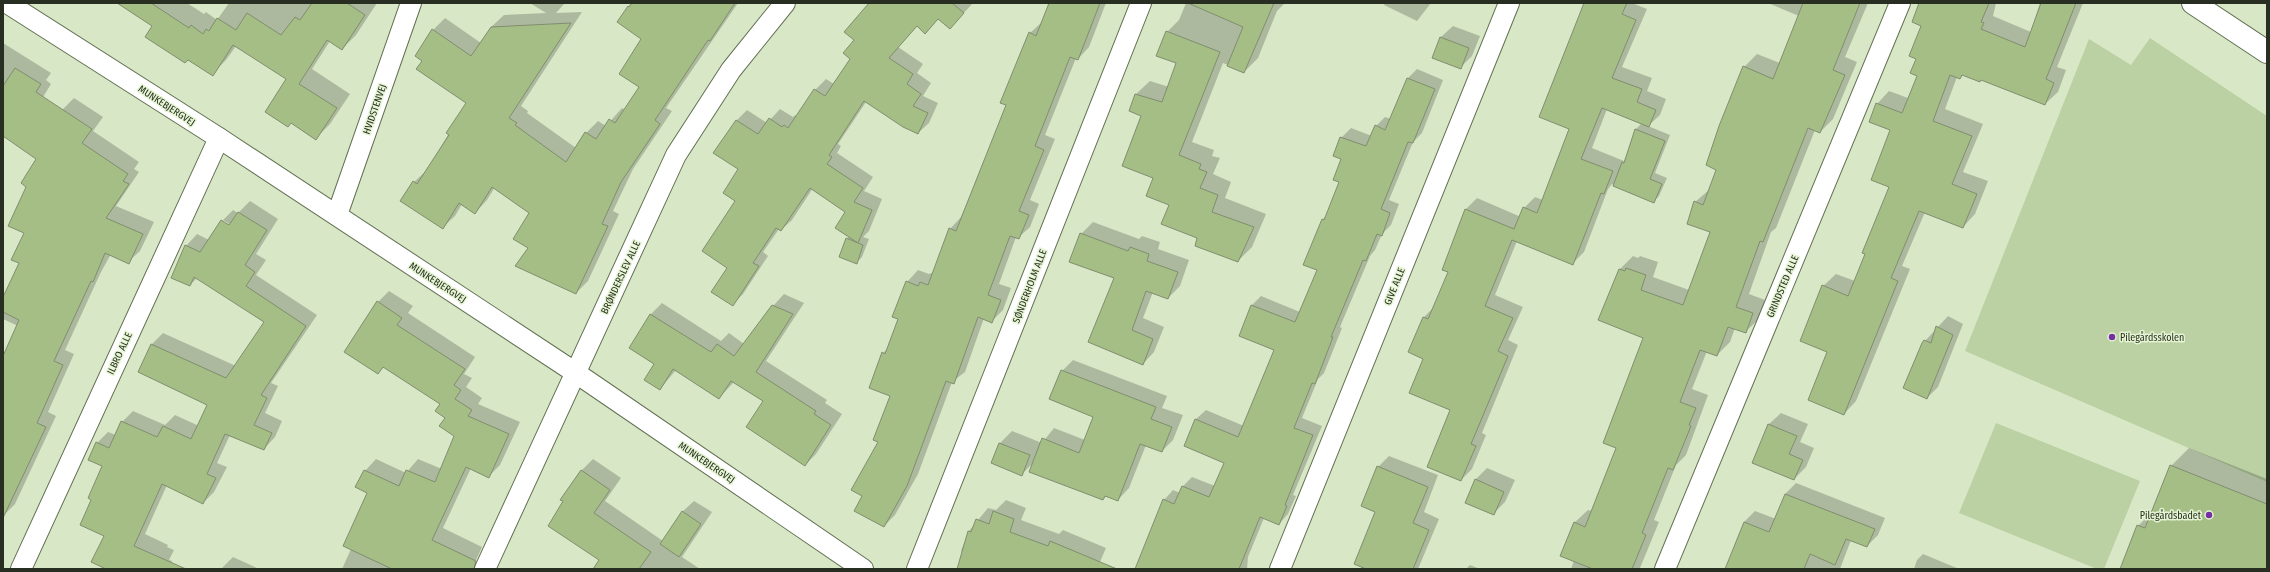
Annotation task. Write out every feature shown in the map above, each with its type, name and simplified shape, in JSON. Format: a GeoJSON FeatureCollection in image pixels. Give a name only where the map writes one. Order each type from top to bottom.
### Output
{"type":"FeatureCollection","features":[{"type":"Feature","properties":{"kind":"street","name":"MUNKEBJERGVEJ"},"geometry":{"type":"LineString","coordinates":[[8,3],[219,138],[576,372],[863,569]]}},
{"type":"Feature","properties":{"kind":"street","name":"HVIDSTENVEJ"},"geometry":{"type":"LineString","coordinates":[[337,215],[411,3]]}},
{"type":"Feature","properties":{"kind":"street","name":"BRØNDERSLEV ALLE"},"geometry":{"type":"LineString","coordinates":[[485,569],[676,155],[731,70],[785,3]]}},
{"type":"Feature","properties":{"kind":"street","name":"SØNDERHOLM ALLE"},"geometry":{"type":"LineString","coordinates":[[917,569],[1141,3]]}},
{"type":"Feature","properties":{"kind":"street","name":"GIVE ALLE"},"geometry":{"type":"LineString","coordinates":[[1280,569],[1509,3]]}},
{"type":"Feature","properties":{"kind":"street","name":"GRINDSTED ALLE"},"geometry":{"type":"LineString","coordinates":[[1664,569],[1900,3]]}},
{"type":"Feature","properties":{"kind":"street"},"geometry":{"type":"LineString","coordinates":[[2193,3],[2267,52]]}},
{"type":"Feature","properties":{"kind":"street","name":"ILBRO ALLE"},"geometry":{"type":"LineString","coordinates":[[21,569],[219,138]]}},
{"type":"Feature","properties":{"kind":"green space"},"geometry":{"type":"Polygon","coordinates":[[[2150,38],[2267,116],[2267,482],[1965,351],[2089,39],[2131,65],[2150,38]]]}},
{"type":"Feature","properties":{"kind":"green space"},"geometry":{"type":"Polygon","coordinates":[[[1996,423],[2140,481],[2104,569],[2097,569],[1959,513],[1996,423]]]}},
{"type":"Feature","properties":{"kind":"building"},"geometry":{"type":"Polygon","coordinates":[[[117,3],[151,3],[189,28],[191,25],[203,34],[206,29],[209,31],[217,18],[236,30],[247,13],[281,35],[295,17],[300,20],[312,3],[347,3],[365,15],[342,50],[327,40],[299,84],[337,108],[316,140],[291,123],[288,127],[265,112],[286,79],[233,45],[213,76],[188,60],[185,63],[145,37],[152,26],[117,3]]]}},
{"type":"Feature","properties":{"kind":"building"},"geometry":{"type":"Polygon","coordinates":[[[632,3],[735,3],[710,41],[708,40],[655,120],[660,124],[621,182],[602,224],[608,226],[576,294],[515,266],[528,248],[513,239],[529,213],[492,187],[475,214],[459,203],[443,229],[400,201],[413,181],[417,184],[449,135],[446,133],[466,103],[416,69],[422,61],[415,56],[432,29],[471,56],[491,27],[571,23],[509,118],[517,123],[515,125],[566,162],[585,132],[596,139],[609,119],[615,123],[639,87],[619,74],[641,39],[617,22],[628,6],[629,7],[632,3]]]}},
{"type":"Feature","properties":{"kind":"building"},"geometry":{"type":"Polygon","coordinates":[[[869,3],[952,3],[964,13],[950,29],[938,19],[925,34],[917,26],[889,58],[913,74],[907,84],[921,94],[913,106],[928,113],[918,134],[903,127],[864,101],[829,155],[832,157],[827,164],[863,188],[854,202],[872,210],[858,243],[835,228],[845,212],[810,188],[781,231],[776,228],[753,263],[759,266],[733,306],[711,292],[727,268],[702,251],[735,201],[723,193],[738,169],[713,153],[736,120],[758,134],[769,118],[782,127],[784,125],[788,128],[814,89],[825,96],[850,59],[843,53],[854,40],[844,32],[869,3]]]}},
{"type":"Feature","properties":{"kind":"building"},"geometry":{"type":"Polygon","coordinates":[[[1049,3],[1100,3],[1078,60],[1070,57],[1035,146],[1044,150],[1019,211],[1029,215],[1019,239],[1010,236],[988,295],[1001,300],[992,323],[978,317],[954,384],[946,381],[907,486],[884,527],[854,511],[862,496],[851,490],[878,442],[873,440],[890,396],[869,388],[882,352],[885,354],[898,319],[892,317],[906,281],[918,286],[920,282],[928,285],[949,228],[956,231],[1006,105],[1000,103],[1029,32],[1036,36],[1049,3]]]}},
{"type":"Feature","properties":{"kind":"building"},"geometry":{"type":"Polygon","coordinates":[[[1188,3],[1274,3],[1244,73],[1227,66],[1243,27],[1188,3]]]}},
{"type":"Feature","properties":{"kind":"building"},"geometry":{"type":"Polygon","coordinates":[[[1584,3],[1627,3],[1622,14],[1636,20],[1612,78],[1642,89],[1637,102],[1656,110],[1649,127],[1602,108],[1581,159],[1613,171],[1604,194],[1601,193],[1573,265],[1512,240],[1485,306],[1513,318],[1498,351],[1508,356],[1471,444],[1476,446],[1461,481],[1427,467],[1450,410],[1409,393],[1423,359],[1408,352],[1423,317],[1428,319],[1448,272],[1442,270],[1465,209],[1514,229],[1523,207],[1537,213],[1569,129],[1539,117],[1584,3]]]}},
{"type":"Feature","properties":{"kind":"building"},"geometry":{"type":"Polygon","coordinates":[[[1803,3],[1860,3],[1833,70],[1845,75],[1820,133],[1808,128],[1763,242],[1760,241],[1736,307],[1753,313],[1746,333],[1728,327],[1717,356],[1700,350],[1680,402],[1696,408],[1689,425],[1691,426],[1673,470],[1668,468],[1642,533],[1646,535],[1632,569],[1593,569],[1560,556],[1574,522],[1585,527],[1616,448],[1603,443],[1643,338],[1598,320],[1619,269],[1625,271],[1626,268],[1646,275],[1641,290],[1683,305],[1710,232],[1687,224],[1694,201],[1703,205],[1716,170],[1706,165],[1719,126],[1743,66],[1773,79],[1803,3]]]}},
{"type":"Feature","properties":{"kind":"building"},"geometry":{"type":"Polygon","coordinates":[[[1919,3],[1989,3],[1981,22],[1984,23],[1981,29],[2025,47],[2041,3],[2076,3],[2046,79],[2054,83],[2045,105],[1981,80],[1980,82],[1962,75],[1960,79],[1950,75],[1933,121],[1972,136],[1952,184],[1977,194],[1963,228],[1919,211],[1891,278],[1898,281],[1844,415],[1808,400],[1827,352],[1800,341],[1822,285],[1848,296],[1865,254],[1862,253],[1889,187],[1871,180],[1890,130],[1869,122],[1876,103],[1902,113],[1917,76],[1910,73],[1916,59],[1909,56],[1921,26],[1912,22],[1919,3]]]}},
{"type":"Feature","properties":{"kind":"building"},"geometry":{"type":"Polygon","coordinates":[[[1166,31],[1220,52],[1179,155],[1201,164],[1199,169],[1207,172],[1200,188],[1218,195],[1212,212],[1254,227],[1238,262],[1195,246],[1197,238],[1161,224],[1169,205],[1146,196],[1153,178],[1122,166],[1141,116],[1129,111],[1135,94],[1162,102],[1176,63],[1156,56],[1166,31]]]}},
{"type":"Feature","properties":{"kind":"building"},"geometry":{"type":"Polygon","coordinates":[[[1440,37],[1469,48],[1461,69],[1432,58],[1440,37]]]}},
{"type":"Feature","properties":{"kind":"building"},"geometry":{"type":"Polygon","coordinates":[[[15,68],[41,84],[36,92],[92,129],[82,143],[128,174],[123,181],[129,184],[106,218],[143,234],[129,264],[105,253],[93,282],[91,281],[54,361],[63,365],[37,423],[46,427],[3,518],[3,356],[19,320],[3,312],[3,297],[19,263],[11,260],[24,233],[8,226],[26,187],[21,183],[36,159],[3,136],[3,86],[15,68]]]}},
{"type":"Feature","properties":{"kind":"building"},"geometry":{"type":"Polygon","coordinates":[[[1407,78],[1435,89],[1413,143],[1408,142],[1381,209],[1390,213],[1382,236],[1377,234],[1366,261],[1363,260],[1331,337],[1333,337],[1315,384],[1312,383],[1294,428],[1313,435],[1285,505],[1287,506],[1279,525],[1260,517],[1239,569],[1135,569],[1163,499],[1174,504],[1182,486],[1209,497],[1224,463],[1184,446],[1195,419],[1238,437],[1274,350],[1239,336],[1251,305],[1295,322],[1317,270],[1303,265],[1322,219],[1324,220],[1339,182],[1333,180],[1341,159],[1333,156],[1340,137],[1366,146],[1375,125],[1385,130],[1407,78]]]}},
{"type":"Feature","properties":{"kind":"building"},"geometry":{"type":"Polygon","coordinates":[[[1635,129],[1665,141],[1650,179],[1662,184],[1654,203],[1613,186],[1622,162],[1624,163],[1635,129]]]}},
{"type":"Feature","properties":{"kind":"building"},"geometry":{"type":"Polygon","coordinates":[[[238,212],[267,230],[245,265],[255,272],[246,286],[306,326],[261,395],[267,398],[254,425],[272,433],[264,450],[225,434],[207,474],[216,478],[203,504],[162,484],[134,546],[186,569],[106,569],[91,562],[104,536],[80,525],[91,500],[88,498],[102,466],[88,460],[96,442],[109,448],[121,421],[157,437],[163,426],[191,439],[207,405],[138,372],[151,344],[226,378],[264,322],[194,277],[190,286],[171,278],[185,245],[200,252],[221,220],[229,225],[238,212]]]}},
{"type":"Feature","properties":{"kind":"building"},"geometry":{"type":"Polygon","coordinates":[[[1080,233],[1128,251],[1130,247],[1149,254],[1147,261],[1178,272],[1168,299],[1146,291],[1132,330],[1153,339],[1143,365],[1088,342],[1114,278],[1069,262],[1080,233]]]}},
{"type":"Feature","properties":{"kind":"building"},"geometry":{"type":"Polygon","coordinates":[[[846,238],[863,245],[857,264],[839,257],[846,238]]]}},
{"type":"Feature","properties":{"kind":"building"},"geometry":{"type":"Polygon","coordinates":[[[377,301],[402,318],[397,325],[465,369],[454,385],[461,390],[455,399],[472,410],[468,416],[509,434],[489,478],[466,467],[432,540],[476,561],[474,569],[392,569],[343,546],[367,493],[355,487],[364,470],[399,486],[406,470],[435,482],[454,436],[439,426],[445,418],[435,411],[440,404],[383,367],[378,374],[344,352],[377,301]]]}},
{"type":"Feature","properties":{"kind":"building"},"geometry":{"type":"Polygon","coordinates":[[[772,305],[793,314],[756,372],[816,411],[814,414],[831,425],[805,466],[746,427],[763,401],[731,381],[719,399],[673,369],[660,390],[644,380],[654,364],[629,348],[650,314],[711,352],[717,344],[734,356],[772,305]]]}},
{"type":"Feature","properties":{"kind":"building"},"geometry":{"type":"Polygon","coordinates":[[[1936,326],[1953,335],[1927,399],[1903,388],[1922,343],[1924,340],[1931,343],[1936,326]]]}},
{"type":"Feature","properties":{"kind":"building"},"geometry":{"type":"Polygon","coordinates":[[[1061,370],[1156,407],[1151,419],[1172,427],[1162,452],[1140,444],[1118,501],[1105,496],[1103,500],[1029,472],[1042,438],[1079,453],[1093,417],[1049,399],[1061,370]]]}},
{"type":"Feature","properties":{"kind":"building"},"geometry":{"type":"Polygon","coordinates":[[[1768,424],[1797,436],[1789,454],[1803,460],[1794,480],[1752,463],[1768,424]]]}},
{"type":"Feature","properties":{"kind":"building"},"geometry":{"type":"Polygon","coordinates":[[[999,443],[1030,455],[1022,476],[991,463],[999,443]]]}},
{"type":"Feature","properties":{"kind":"building","name":"Pilegårdsbadet"},"geometry":{"type":"Polygon","coordinates":[[[2170,465],[2267,504],[2267,569],[2120,569],[2137,525],[2145,528],[2170,465]]]}},
{"type":"Feature","properties":{"kind":"building"},"geometry":{"type":"Polygon","coordinates":[[[1377,466],[1428,487],[1413,523],[1429,530],[1413,569],[1366,569],[1354,564],[1375,512],[1361,506],[1377,466]]]}},
{"type":"Feature","properties":{"kind":"building"},"geometry":{"type":"Polygon","coordinates":[[[581,470],[610,490],[594,513],[651,552],[639,569],[593,569],[599,560],[548,526],[563,501],[560,500],[581,470]]]}},
{"type":"Feature","properties":{"kind":"building"},"geometry":{"type":"Polygon","coordinates":[[[1475,479],[1504,492],[1494,515],[1465,503],[1475,479]]]}},
{"type":"Feature","properties":{"kind":"building"},"geometry":{"type":"Polygon","coordinates":[[[1785,494],[1875,529],[1867,547],[1846,539],[1835,565],[1810,554],[1804,569],[1725,569],[1744,522],[1769,532],[1785,494]]]}},
{"type":"Feature","properties":{"kind":"building"},"geometry":{"type":"Polygon","coordinates":[[[682,511],[701,524],[679,557],[660,544],[682,511]]]}},
{"type":"Feature","properties":{"kind":"building"},"geometry":{"type":"Polygon","coordinates":[[[993,511],[1014,519],[1010,532],[1048,546],[1050,541],[1117,569],[957,569],[968,531],[971,532],[976,519],[989,524],[993,511]]]}},
{"type":"Feature","properties":{"kind":"place","name":"Pilegårdsskolen"},"geometry":{"type":"Point","coordinates":[2112,337]}},
{"type":"Feature","properties":{"kind":"place","name":"Pilegårdsbadet"},"geometry":{"type":"Point","coordinates":[2209,515]}}]}
